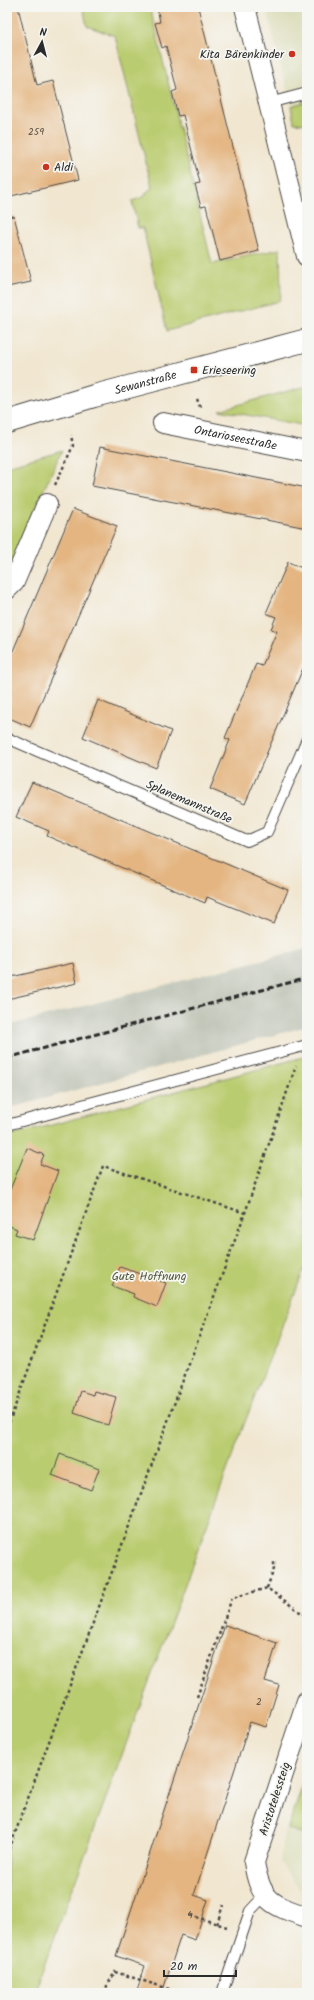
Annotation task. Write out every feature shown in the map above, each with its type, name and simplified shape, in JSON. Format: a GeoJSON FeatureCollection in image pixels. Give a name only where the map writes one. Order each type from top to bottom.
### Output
{"type":"FeatureCollection","features":[{"type":"Feature","properties":{"kind":"street"},"geometry":{"type":"LineString","coordinates":[[245,7],[307,256]]}},
{"type":"Feature","properties":{"kind":"street","name":"Sewanstraße"},"geometry":{"type":"LineString","coordinates":[[7,422],[94,396],[307,340]]}},
{"type":"Feature","properties":{"kind":"street","name":"Ontarioseestraße"},"geometry":{"type":"LineString","coordinates":[[163,423],[307,452]]}},
{"type":"Feature","properties":{"kind":"street"},"geometry":{"type":"LineString","coordinates":[[7,589],[14,582],[47,504]]}},
{"type":"Feature","properties":{"kind":"street","name":"Aristotelessteig"},"geometry":{"type":"LineString","coordinates":[[264,1896],[257,1881],[254,1862],[307,1701]]}},
{"type":"Feature","properties":{"kind":"street"},"geometry":{"type":"LineString","coordinates":[[264,1896],[282,1909],[307,1917]]}},
{"type":"Feature","properties":{"kind":"lane"},"geometry":{"type":"LineString","coordinates":[[269,103],[307,93]]}},
{"type":"Feature","properties":{"kind":"lane","name":"Splanemannstraße"},"geometry":{"type":"LineString","coordinates":[[7,738],[247,842],[267,832],[307,739]]}},
{"type":"Feature","properties":{"kind":"lane"},"geometry":{"type":"LineString","coordinates":[[7,1125],[304,1046]]}},
{"type":"Feature","properties":{"kind":"lane"},"geometry":{"type":"LineString","coordinates":[[222,1993],[250,1911],[264,1896]]}},
{"type":"Feature","properties":{"kind":"path"},"geometry":{"type":"LineString","coordinates":[[197,399],[200,407]]}},
{"type":"Feature","properties":{"kind":"path"},"geometry":{"type":"LineString","coordinates":[[47,504],[73,446],[71,435]]}},
{"type":"Feature","properties":{"kind":"path"},"geometry":{"type":"LineString","coordinates":[[7,1855],[245,1213],[304,1046]]}},
{"type":"Feature","properties":{"kind":"path"},"geometry":{"type":"LineString","coordinates":[[7,1428],[103,1166],[245,1213]]}},
{"type":"Feature","properties":{"kind":"path"},"geometry":{"type":"LineString","coordinates":[[267,1588],[274,1570],[274,1561]]}},
{"type":"Feature","properties":{"kind":"path"},"geometry":{"type":"LineString","coordinates":[[267,1588],[307,1617]]}},
{"type":"Feature","properties":{"kind":"path"},"geometry":{"type":"LineString","coordinates":[[198,1697],[232,1598],[267,1588]]}},
{"type":"Feature","properties":{"kind":"path"},"geometry":{"type":"LineString","coordinates":[[217,1924],[223,1905]]}},
{"type":"Feature","properties":{"kind":"path"},"geometry":{"type":"LineString","coordinates":[[190,1915],[243,1932]]}},
{"type":"Feature","properties":{"kind":"path"},"geometry":{"type":"LineString","coordinates":[[103,1993],[115,1972],[182,1993]]}},
{"type":"Feature","properties":{"kind":"shaded area","name":"Kita Bärenkinder"},"geometry":{"type":"Polygon","coordinates":[[[266,7],[307,7],[307,101],[291,106],[266,7]]]}},
{"type":"Feature","properties":{"kind":"shaded area"},"geometry":{"type":"Polygon","coordinates":[[[307,948],[307,1026],[7,1109],[7,1026],[307,948]]]}},
{"type":"Feature","properties":{"kind":"shaded area"},"geometry":{"type":"Polygon","coordinates":[[[307,1765],[307,1895],[302,1893],[280,1862],[282,1842],[307,1765]]]}},
{"type":"Feature","properties":{"kind":"green space"},"geometry":{"type":"Polygon","coordinates":[[[83,7],[150,7],[212,264],[280,249],[281,295],[279,301],[167,331],[143,228],[138,228],[132,201],[143,197],[152,187],[115,36],[87,26],[83,7]]]}},
{"type":"Feature","properties":{"kind":"green space"},"geometry":{"type":"Polygon","coordinates":[[[307,101],[307,124],[294,123],[291,106],[307,101]]]}},
{"type":"Feature","properties":{"kind":"green space"},"geometry":{"type":"Polygon","coordinates":[[[307,386],[307,426],[219,410],[307,386]]]}},
{"type":"Feature","properties":{"kind":"green space"},"geometry":{"type":"Polygon","coordinates":[[[62,450],[7,570],[7,466],[62,450]]]}},
{"type":"Feature","properties":{"kind":"green space","name":"Gute Hoffnung"},"geometry":{"type":"Polygon","coordinates":[[[307,1056],[307,1262],[245,1422],[34,1993],[7,1993],[7,1137],[307,1056]]]}},
{"type":"Feature","properties":{"kind":"green space"},"geometry":{"type":"Polygon","coordinates":[[[307,1772],[307,1835],[288,1829],[307,1772]]]}},
{"type":"Feature","properties":{"kind":"building"},"geometry":{"type":"Polygon","coordinates":[[[7,7],[18,7],[37,85],[53,81],[78,180],[7,197],[7,7]]]}},
{"type":"Feature","properties":{"kind":"building"},"geometry":{"type":"Polygon","coordinates":[[[157,7],[198,7],[259,251],[220,261],[206,206],[201,207],[195,185],[200,184],[183,115],[178,116],[172,92],[177,90],[166,46],[162,48],[155,23],[160,22],[157,7]]]}},
{"type":"Feature","properties":{"kind":"building"},"geometry":{"type":"Polygon","coordinates":[[[14,216],[31,282],[7,287],[7,217],[14,216]]]}},
{"type":"Feature","properties":{"kind":"building"},"geometry":{"type":"Polygon","coordinates":[[[100,447],[307,488],[307,528],[92,486],[100,447]]]}},
{"type":"Feature","properties":{"kind":"building"},"geometry":{"type":"Polygon","coordinates":[[[73,509],[117,526],[30,727],[7,717],[7,665],[73,509]]]}},
{"type":"Feature","properties":{"kind":"building"},"geometry":{"type":"Polygon","coordinates":[[[288,562],[307,570],[307,659],[245,804],[210,789],[230,740],[225,738],[256,664],[262,666],[277,631],[271,629],[276,617],[266,613],[288,562]]]}},
{"type":"Feature","properties":{"kind":"building"},"geometry":{"type":"Polygon","coordinates":[[[98,700],[171,731],[156,768],[83,737],[98,700]]]}},
{"type":"Feature","properties":{"kind":"building"},"geometry":{"type":"Polygon","coordinates":[[[32,782],[288,890],[274,924],[207,897],[205,903],[47,836],[49,831],[16,817],[32,782]]]}},
{"type":"Feature","properties":{"kind":"building"},"geometry":{"type":"Polygon","coordinates":[[[73,963],[77,983],[7,999],[7,978],[73,963]]]}},
{"type":"Feature","properties":{"kind":"building"},"geometry":{"type":"Polygon","coordinates":[[[27,1148],[44,1155],[40,1164],[58,1171],[33,1240],[15,1234],[17,1229],[7,1225],[7,1197],[27,1148]]]}},
{"type":"Feature","properties":{"kind":"building"},"geometry":{"type":"Polygon","coordinates":[[[120,1267],[166,1283],[157,1307],[133,1297],[134,1294],[112,1286],[120,1267]]]}},
{"type":"Feature","properties":{"kind":"building"},"geometry":{"type":"Polygon","coordinates":[[[81,1391],[93,1395],[94,1391],[116,1397],[108,1425],[74,1413],[81,1391]]]}},
{"type":"Feature","properties":{"kind":"building"},"geometry":{"type":"Polygon","coordinates":[[[60,1454],[99,1469],[91,1490],[52,1475],[60,1454]]]}},
{"type":"Feature","properties":{"kind":"building"},"geometry":{"type":"Polygon","coordinates":[[[225,1625],[277,1643],[265,1681],[279,1685],[266,1727],[250,1722],[194,1895],[208,1900],[195,1940],[181,1935],[162,1993],[136,1993],[145,1966],[116,1956],[225,1625]]]}},
{"type":"Feature","properties":{"kind":"railway"},"geometry":{"type":"LineString","coordinates":[[7,1058],[307,978]]}},
{"type":"Feature","properties":{"kind":"place","name":"Kita Bärenkinder"},"geometry":{"type":"Point","coordinates":[292,54]}},
{"type":"Feature","properties":{"kind":"place","name":"Aldi"},"geometry":{"type":"Point","coordinates":[46,167]}},
{"type":"Feature","properties":{"kind":"place","name":"Erieseering"},"geometry":{"type":"Point","coordinates":[194,370]}}]}
